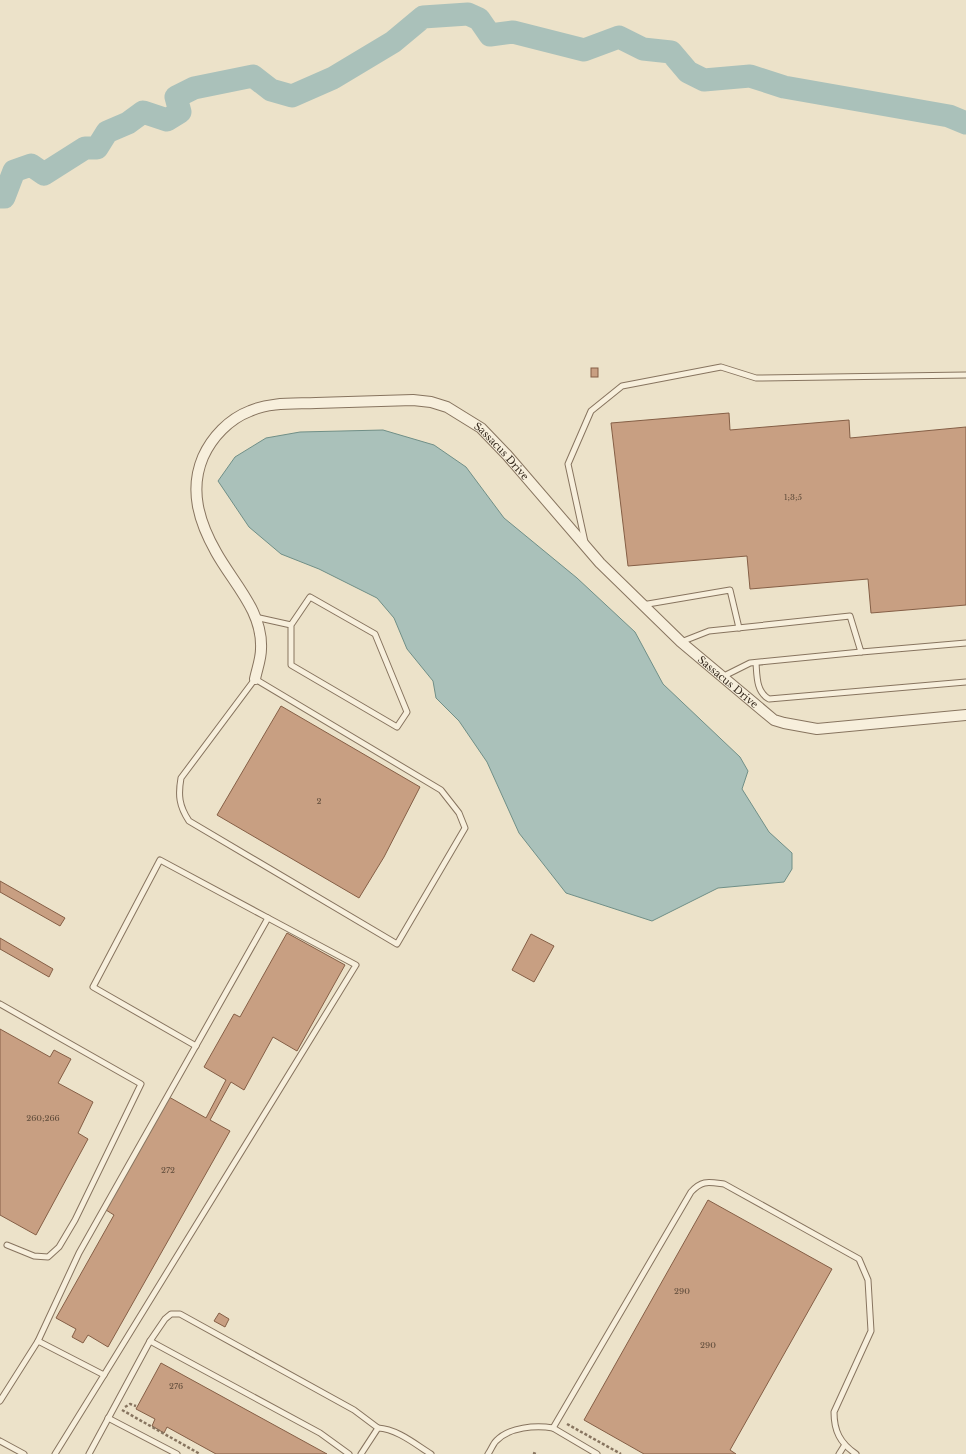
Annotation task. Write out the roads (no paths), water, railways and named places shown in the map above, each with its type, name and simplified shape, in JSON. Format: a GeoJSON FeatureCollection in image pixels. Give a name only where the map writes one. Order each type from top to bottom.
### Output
{"type":"FeatureCollection","features":[{"type":"Feature","properties":{"kind":"street","name":"Sassacus Drive"},"geometry":{"type":"LineString","coordinates":[[255,679],[262,642],[260,628],[247,600],[216,553],[206,532],[198,509],[196,486],[202,459],[214,438],[236,418],[252,410],[287,404],[413,400],[431,402],[447,407],[467,418],[490,436],[586,549],[681,642],[722,678],[774,720],[813,728],[966,715]]}},
{"type":"Feature","properties":{"kind":"lane"},"geometry":{"type":"LineString","coordinates":[[586,549],[568,464],[591,411],[622,386],[721,367],[756,378],[966,375]]}},
{"type":"Feature","properties":{"kind":"lane"},"geometry":{"type":"LineString","coordinates":[[642,605],[730,590],[739,628]]}},
{"type":"Feature","properties":{"kind":"lane"},"geometry":{"type":"LineString","coordinates":[[310,597],[375,634],[407,712],[397,727],[291,665],[290,625],[310,597]]}},
{"type":"Feature","properties":{"kind":"lane"},"geometry":{"type":"LineString","coordinates":[[681,642],[709,631],[850,616],[861,652]]}},
{"type":"Feature","properties":{"kind":"lane"},"geometry":{"type":"LineString","coordinates":[[255,617],[290,625]]}},
{"type":"Feature","properties":{"kind":"lane"},"geometry":{"type":"LineString","coordinates":[[722,678],[750,663],[966,643]]}},
{"type":"Feature","properties":{"kind":"lane"},"geometry":{"type":"LineString","coordinates":[[756,663],[759,686],[764,696],[769,699],[966,682]]}},
{"type":"Feature","properties":{"kind":"lane"},"geometry":{"type":"LineString","coordinates":[[255,679],[441,790],[459,813],[465,828],[397,944],[189,821],[183,812],[178,794],[181,778],[255,679]]}},
{"type":"Feature","properties":{"kind":"lane"},"geometry":{"type":"LineString","coordinates":[[55,1454],[356,965],[160,860],[93,987],[196,1046]]}},
{"type":"Feature","properties":{"kind":"lane"},"geometry":{"type":"LineString","coordinates":[[0,1401],[38,1341],[79,1253],[268,918]]}},
{"type":"Feature","properties":{"kind":"lane"},"geometry":{"type":"LineString","coordinates":[[0,1004],[141,1084],[75,1220],[59,1248],[48,1257],[34,1256],[7,1246]]}},
{"type":"Feature","properties":{"kind":"lane"},"geometry":{"type":"LineString","coordinates":[[553,1428],[690,1192],[699,1184],[707,1182],[724,1184],[814,1232],[859,1259],[864,1268],[868,1280],[872,1331],[834,1412],[834,1425],[844,1446],[856,1454]]}},
{"type":"Feature","properties":{"kind":"lane"},"geometry":{"type":"LineString","coordinates":[[89,1454],[150,1341],[165,1319],[171,1314],[180,1314],[354,1410],[378,1428],[385,1428],[398,1434],[431,1454]]}},
{"type":"Feature","properties":{"kind":"lane"},"geometry":{"type":"LineString","coordinates":[[38,1341],[104,1375]]}},
{"type":"Feature","properties":{"kind":"lane"},"geometry":{"type":"LineString","coordinates":[[150,1341],[320,1433],[349,1454]]}},
{"type":"Feature","properties":{"kind":"lane"},"geometry":{"type":"LineString","coordinates":[[108,1418],[177,1454]]}},
{"type":"Feature","properties":{"kind":"lane"},"geometry":{"type":"LineString","coordinates":[[488,1454],[496,1441],[507,1434],[528,1427],[553,1428],[597,1454]]}},
{"type":"Feature","properties":{"kind":"lane"},"geometry":{"type":"LineString","coordinates":[[362,1454],[378,1428]]}},
{"type":"Feature","properties":{"kind":"lane"},"geometry":{"type":"LineString","coordinates":[[0,1441],[24,1454]]}},
{"type":"Feature","properties":{"kind":"lane"},"geometry":{"type":"LineString","coordinates":[[839,1454],[844,1446]]}},
{"type":"Feature","properties":{"kind":"water"},"geometry":{"type":"Polygon","coordinates":[[[383,430],[434,445],[466,467],[504,518],[577,578],[635,632],[663,684],[740,757],[748,771],[742,789],[769,832],[792,853],[792,869],[784,882],[718,888],[652,921],[566,893],[519,833],[487,762],[459,721],[436,698],[433,681],[407,649],[394,618],[377,598],[319,569],[281,554],[249,527],[218,481],[235,457],[266,438],[300,432],[383,430]]]}},
{"type":"Feature","properties":{"kind":"waterway"},"geometry":{"type":"LineString","coordinates":[[0,197],[4,197],[14,171],[31,165],[44,174],[85,148],[97,148],[107,132],[128,123],[143,112],[167,120],[180,112],[176,97],[194,88],[253,76],[271,90],[292,96],[333,78],[393,42],[423,17],[468,14],[479,19],[490,35],[513,32],[584,50],[619,37],[643,49],[671,52],[688,72],[704,80],[750,76],[784,87],[949,116],[966,123]]}}]}
